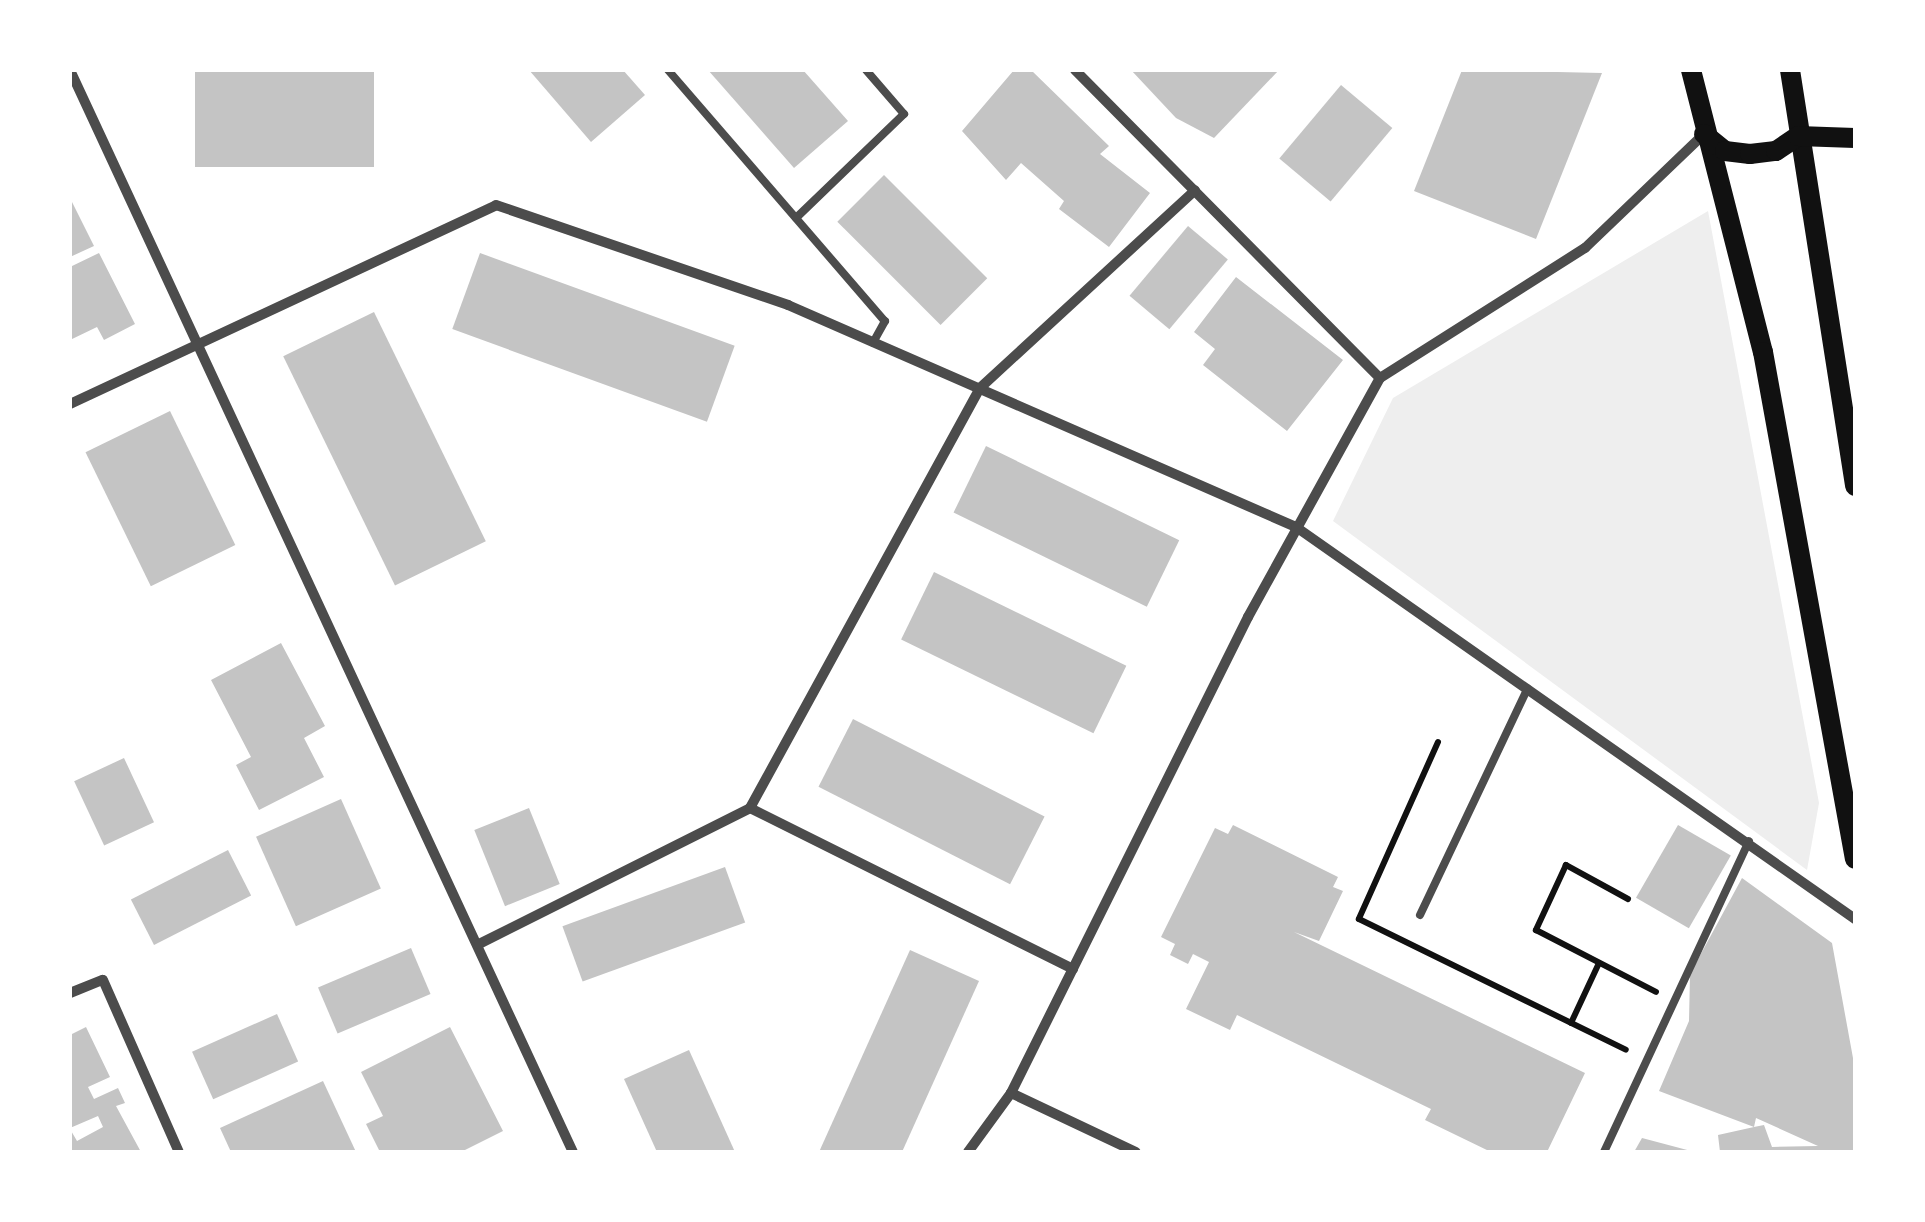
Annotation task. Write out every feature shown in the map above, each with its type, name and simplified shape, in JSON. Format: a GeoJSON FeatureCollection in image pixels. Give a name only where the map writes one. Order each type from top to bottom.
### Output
{"type":"FeatureCollection","features":[{"type":"Feature","properties":{"kind":"main road"},"geometry":{"type":"LineString","coordinates":[[1691,70],[1704,134],[1763,352],[1855,859]]}},
{"type":"Feature","properties":{"kind":"main road"},"geometry":{"type":"LineString","coordinates":[[1790,70],[1855,486]]}},
{"type":"Feature","properties":{"kind":"main road"},"geometry":{"type":"LineString","coordinates":[[1704,134],[1725,151],[1750,154],[1776,151],[1798,136],[1855,138]]}},
{"type":"Feature","properties":{"kind":"street"},"geometry":{"type":"LineString","coordinates":[[70,70],[573,1152]]}},
{"type":"Feature","properties":{"kind":"street"},"geometry":{"type":"LineString","coordinates":[[1074,70],[1380,378]]}},
{"type":"Feature","properties":{"kind":"street"},"geometry":{"type":"LineString","coordinates":[[968,1152],[1011,1092],[1296,527],[1380,378],[1585,248],[1704,134]]}},
{"type":"Feature","properties":{"kind":"street"},"geometry":{"type":"LineString","coordinates":[[479,944],[750,808],[980,388],[1195,190]]}},
{"type":"Feature","properties":{"kind":"street"},"geometry":{"type":"LineString","coordinates":[[70,404],[496,205],[788,305],[1296,527],[1749,841],[1855,919]]}},
{"type":"Feature","properties":{"kind":"street"},"geometry":{"type":"LineString","coordinates":[[750,808],[1072,969]]}},
{"type":"Feature","properties":{"kind":"street"},"geometry":{"type":"LineString","coordinates":[[70,992],[103,980],[179,1152]]}},
{"type":"Feature","properties":{"kind":"street"},"geometry":{"type":"LineString","coordinates":[[1011,1092],[1136,1152]]}},
{"type":"Feature","properties":{"kind":"lane"},"geometry":{"type":"LineString","coordinates":[[668,70],[886,320],[873,343]]}},
{"type":"Feature","properties":{"kind":"lane"},"geometry":{"type":"LineString","coordinates":[[796,218],[904,114],[866,70]]}},
{"type":"Feature","properties":{"kind":"lane"},"geometry":{"type":"LineString","coordinates":[[1420,915],[1528,688]]}},
{"type":"Feature","properties":{"kind":"lane"},"geometry":{"type":"LineString","coordinates":[[1604,1152],[1670,1000],[1749,841]]}},
{"type":"Feature","properties":{"kind":"path"},"geometry":{"type":"LineString","coordinates":[[1438,742],[1359,919],[1645,1059]]}},
{"type":"Feature","properties":{"kind":"path"},"geometry":{"type":"LineString","coordinates":[[1628,899],[1566,864],[1536,930],[1670,1000]]}},
{"type":"Feature","properties":{"kind":"path"},"geometry":{"type":"LineString","coordinates":[[1572,1023],[1600,962]]}},
{"type":"Feature","properties":{"kind":"shaded area"},"geometry":{"type":"Polygon","coordinates":[[[1708,211],[1819,803],[1807,870],[1333,521],[1393,398],[1708,211]]]}},
{"type":"Feature","properties":{"kind":"building"},"geometry":{"type":"Polygon","coordinates":[[[195,70],[374,70],[374,167],[195,167],[195,70]]]}},
{"type":"Feature","properties":{"kind":"building"},"geometry":{"type":"Polygon","coordinates":[[[529,70],[623,70],[645,95],[591,142],[529,70]]]}},
{"type":"Feature","properties":{"kind":"building"},"geometry":{"type":"Polygon","coordinates":[[[708,70],[803,70],[848,121],[794,168],[708,70]]]}},
{"type":"Feature","properties":{"kind":"building"},"geometry":{"type":"Polygon","coordinates":[[[1014,70],[1031,70],[1109,146],[1100,154],[1150,193],[1109,247],[1059,209],[1064,201],[1021,163],[1006,180],[962,131],[1014,70]]]}},
{"type":"Feature","properties":{"kind":"building"},"geometry":{"type":"Polygon","coordinates":[[[1131,70],[1279,70],[1214,138],[1176,118],[1131,70]]]}},
{"type":"Feature","properties":{"kind":"building"},"geometry":{"type":"Polygon","coordinates":[[[1462,70],[1602,73],[1536,239],[1414,191],[1462,70]]]}},
{"type":"Feature","properties":{"kind":"building"},"geometry":{"type":"Polygon","coordinates":[[[1341,85],[1392,128],[1331,202],[1279,159],[1341,85]]]}},
{"type":"Feature","properties":{"kind":"building"},"geometry":{"type":"Polygon","coordinates":[[[884,175],[987,278],[941,325],[837,222],[884,175]]]}},
{"type":"Feature","properties":{"kind":"building"},"geometry":{"type":"Polygon","coordinates":[[[70,198],[94,246],[70,257],[70,198]]]}},
{"type":"Feature","properties":{"kind":"building"},"geometry":{"type":"Polygon","coordinates":[[[1188,226],[1228,259],[1169,329],[1130,296],[1188,226]]]}},
{"type":"Feature","properties":{"kind":"building"},"geometry":{"type":"Polygon","coordinates":[[[99,253],[135,324],[104,340],[97,327],[70,340],[70,267],[99,253]]]}},
{"type":"Feature","properties":{"kind":"building"},"geometry":{"type":"Polygon","coordinates":[[[480,253],[735,346],[707,422],[452,329],[480,253]]]}},
{"type":"Feature","properties":{"kind":"building"},"geometry":{"type":"Polygon","coordinates":[[[1236,277],[1343,360],[1287,431],[1203,365],[1215,349],[1194,332],[1236,277]]]}},
{"type":"Feature","properties":{"kind":"building"},"geometry":{"type":"Polygon","coordinates":[[[374,312],[486,541],[395,585],[283,356],[374,312]]]}},
{"type":"Feature","properties":{"kind":"building"},"geometry":{"type":"Polygon","coordinates":[[[170,411],[235,545],[151,586],[86,452],[170,411]]]}},
{"type":"Feature","properties":{"kind":"building"},"geometry":{"type":"Polygon","coordinates":[[[986,446],[1179,540],[1147,607],[954,513],[986,446]]]}},
{"type":"Feature","properties":{"kind":"building"},"geometry":{"type":"Polygon","coordinates":[[[934,572],[1126,666],[1093,733],[901,639],[934,572]]]}},
{"type":"Feature","properties":{"kind":"building"},"geometry":{"type":"Polygon","coordinates":[[[281,643],[325,726],[304,738],[324,777],[259,810],[236,765],[251,757],[211,680],[281,643]]]}},
{"type":"Feature","properties":{"kind":"building"},"geometry":{"type":"Polygon","coordinates":[[[853,719],[1045,817],[1010,884],[818,787],[853,719]]]}},
{"type":"Feature","properties":{"kind":"building"},"geometry":{"type":"Polygon","coordinates":[[[124,758],[154,822],[104,846],[74,781],[124,758]]]}},
{"type":"Feature","properties":{"kind":"building"},"geometry":{"type":"Polygon","coordinates":[[[341,799],[381,889],[296,926],[256,837],[341,799]]]}},
{"type":"Feature","properties":{"kind":"building"},"geometry":{"type":"Polygon","coordinates":[[[529,808],[560,884],[505,906],[474,830],[529,808]]]}},
{"type":"Feature","properties":{"kind":"building"},"geometry":{"type":"Polygon","coordinates":[[[1233,825],[1338,877],[1333,887],[1343,891],[1319,941],[1294,932],[1585,1073],[1547,1152],[1491,1152],[1425,1120],[1431,1109],[1237,1015],[1230,1030],[1186,1009],[1209,962],[1193,954],[1188,964],[1170,955],[1175,944],[1161,937],[1215,828],[1228,834],[1233,825]]]}},
{"type":"Feature","properties":{"kind":"building"},"geometry":{"type":"Polygon","coordinates":[[[1678,825],[1731,856],[1689,928],[1636,898],[1678,825]]]}},
{"type":"Feature","properties":{"kind":"building"},"geometry":{"type":"Polygon","coordinates":[[[228,850],[251,895],[154,945],[131,899],[228,850]]]}},
{"type":"Feature","properties":{"kind":"building"},"geometry":{"type":"Polygon","coordinates":[[[725,867],[745,922],[583,982],[562,926],[725,867]]]}},
{"type":"Feature","properties":{"kind":"building"},"geometry":{"type":"Polygon","coordinates":[[[1742,878],[1832,943],[1855,1069],[1855,1152],[1720,1152],[1718,1135],[1754,1127],[1659,1091],[1689,1021],[1690,974],[1742,878]],[[1756,1118],[1754,1127],[1764,1125],[1772,1147],[1818,1146],[1756,1118]]]}},
{"type":"Feature","properties":{"kind":"building"},"geometry":{"type":"Polygon","coordinates":[[[411,948],[431,994],[338,1033],[318,987],[411,948]]]}},
{"type":"Feature","properties":{"kind":"building"},"geometry":{"type":"Polygon","coordinates":[[[910,950],[979,981],[902,1152],[819,1152],[910,950]]]}},
{"type":"Feature","properties":{"kind":"building"},"geometry":{"type":"Polygon","coordinates":[[[277,1014],[298,1062],[213,1099],[192,1052],[277,1014]]]}},
{"type":"Feature","properties":{"kind":"building"},"geometry":{"type":"Polygon","coordinates":[[[86,1027],[110,1077],[88,1087],[94,1099],[118,1088],[125,1103],[116,1106],[141,1152],[70,1152],[70,1129],[77,1141],[103,1127],[98,1116],[70,1128],[70,1035],[86,1027]]]}},
{"type":"Feature","properties":{"kind":"building"},"geometry":{"type":"Polygon","coordinates":[[[450,1027],[503,1131],[461,1152],[380,1152],[366,1124],[383,1116],[361,1072],[450,1027]]]}},
{"type":"Feature","properties":{"kind":"building"},"geometry":{"type":"Polygon","coordinates":[[[689,1050],[735,1152],[657,1152],[624,1079],[689,1050]]]}},
{"type":"Feature","properties":{"kind":"building"},"geometry":{"type":"Polygon","coordinates":[[[323,1081],[356,1152],[231,1152],[220,1128],[323,1081]]]}},
{"type":"Feature","properties":{"kind":"building"},"geometry":{"type":"Polygon","coordinates":[[[1642,1138],[1691,1151],[1691,1152],[1634,1152],[1642,1138]]]}}]}
